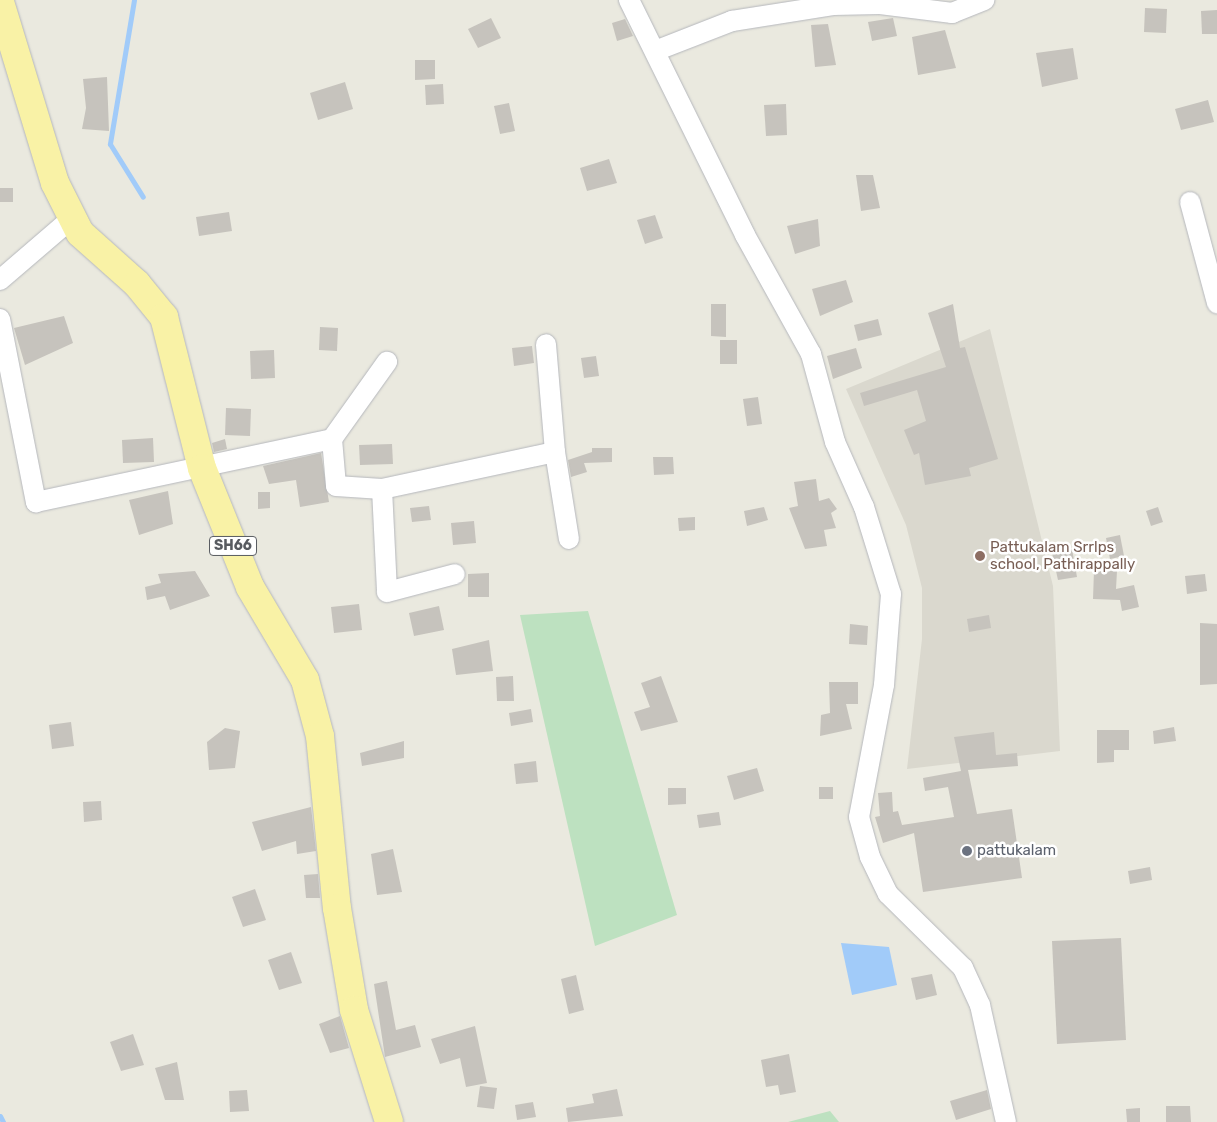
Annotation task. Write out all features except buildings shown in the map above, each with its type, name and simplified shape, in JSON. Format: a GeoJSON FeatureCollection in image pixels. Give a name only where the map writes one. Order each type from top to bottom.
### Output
{"type":"FeatureCollection","features":[{"type":"Feature","properties":{"kind":"main road","name":"SH66"},"geometry":{"type":"LineString","coordinates":[[0,2],[55,183],[72,218],[101,256],[136,284],[164,317],[202,468],[250,588],[305,680],[320,736],[338,908],[354,1010],[389,1122]]}},
{"type":"Feature","properties":{"kind":"street"},"geometry":{"type":"LineString","coordinates":[[629,0],[745,235],[811,354],[835,442],[864,506],[891,594],[884,685],[859,817],[870,857],[888,894],[945,947],[966,975],[980,1005],[1006,1122]]}},
{"type":"Feature","properties":{"kind":"street"},"geometry":{"type":"LineString","coordinates":[[655,51],[732,21],[850,2],[952,13],[984,0]]}},
{"type":"Feature","properties":{"kind":"street"},"geometry":{"type":"LineString","coordinates":[[1190,202],[1217,303]]}},
{"type":"Feature","properties":{"kind":"street"},"geometry":{"type":"LineString","coordinates":[[0,280],[72,218]]}},
{"type":"Feature","properties":{"kind":"street"},"geometry":{"type":"LineString","coordinates":[[0,318],[36,502],[332,439]]}},
{"type":"Feature","properties":{"kind":"street"},"geometry":{"type":"LineString","coordinates":[[546,344],[555,452],[569,539]]}},
{"type":"Feature","properties":{"kind":"street"},"geometry":{"type":"LineString","coordinates":[[387,362],[332,439],[336,486],[382,489],[555,452]]}},
{"type":"Feature","properties":{"kind":"street"},"geometry":{"type":"LineString","coordinates":[[382,489],[387,592],[455,574]]}},
{"type":"Feature","properties":{"kind":"shaded area","name":"Pattukalam Srrlps school, Pathirappally"},"geometry":{"type":"Polygon","coordinates":[[[990,329],[1053,586],[1060,751],[907,769],[922,639],[922,588],[906,525],[846,389],[990,329]]]}},
{"type":"Feature","properties":{"kind":"green space"},"geometry":{"type":"Polygon","coordinates":[[[588,611],[677,915],[595,946],[520,615],[588,611]]]}},
{"type":"Feature","properties":{"kind":"green space"},"geometry":{"type":"Polygon","coordinates":[[[830,1111],[839,1122],[788,1122],[830,1111]]]}},
{"type":"Feature","properties":{"kind":"water"},"geometry":{"type":"Polygon","coordinates":[[[841,943],[889,947],[897,985],[852,995],[841,943]]]}},
{"type":"Feature","properties":{"kind":"waterway"},"geometry":{"type":"LineString","coordinates":[[134,0],[110,144],[143,197]]}},
{"type":"Feature","properties":{"kind":"waterway"},"geometry":{"type":"LineString","coordinates":[[0,1116],[3,1122]]}},
{"type":"Feature","properties":{"kind":"place","name":"Pattukalam Srrlps school, Pathirappally"},"geometry":{"type":"Point","coordinates":[980,556]}},
{"type":"Feature","properties":{"kind":"place","name":"pattukalam"},"geometry":{"type":"Point","coordinates":[967,851]}}]}
